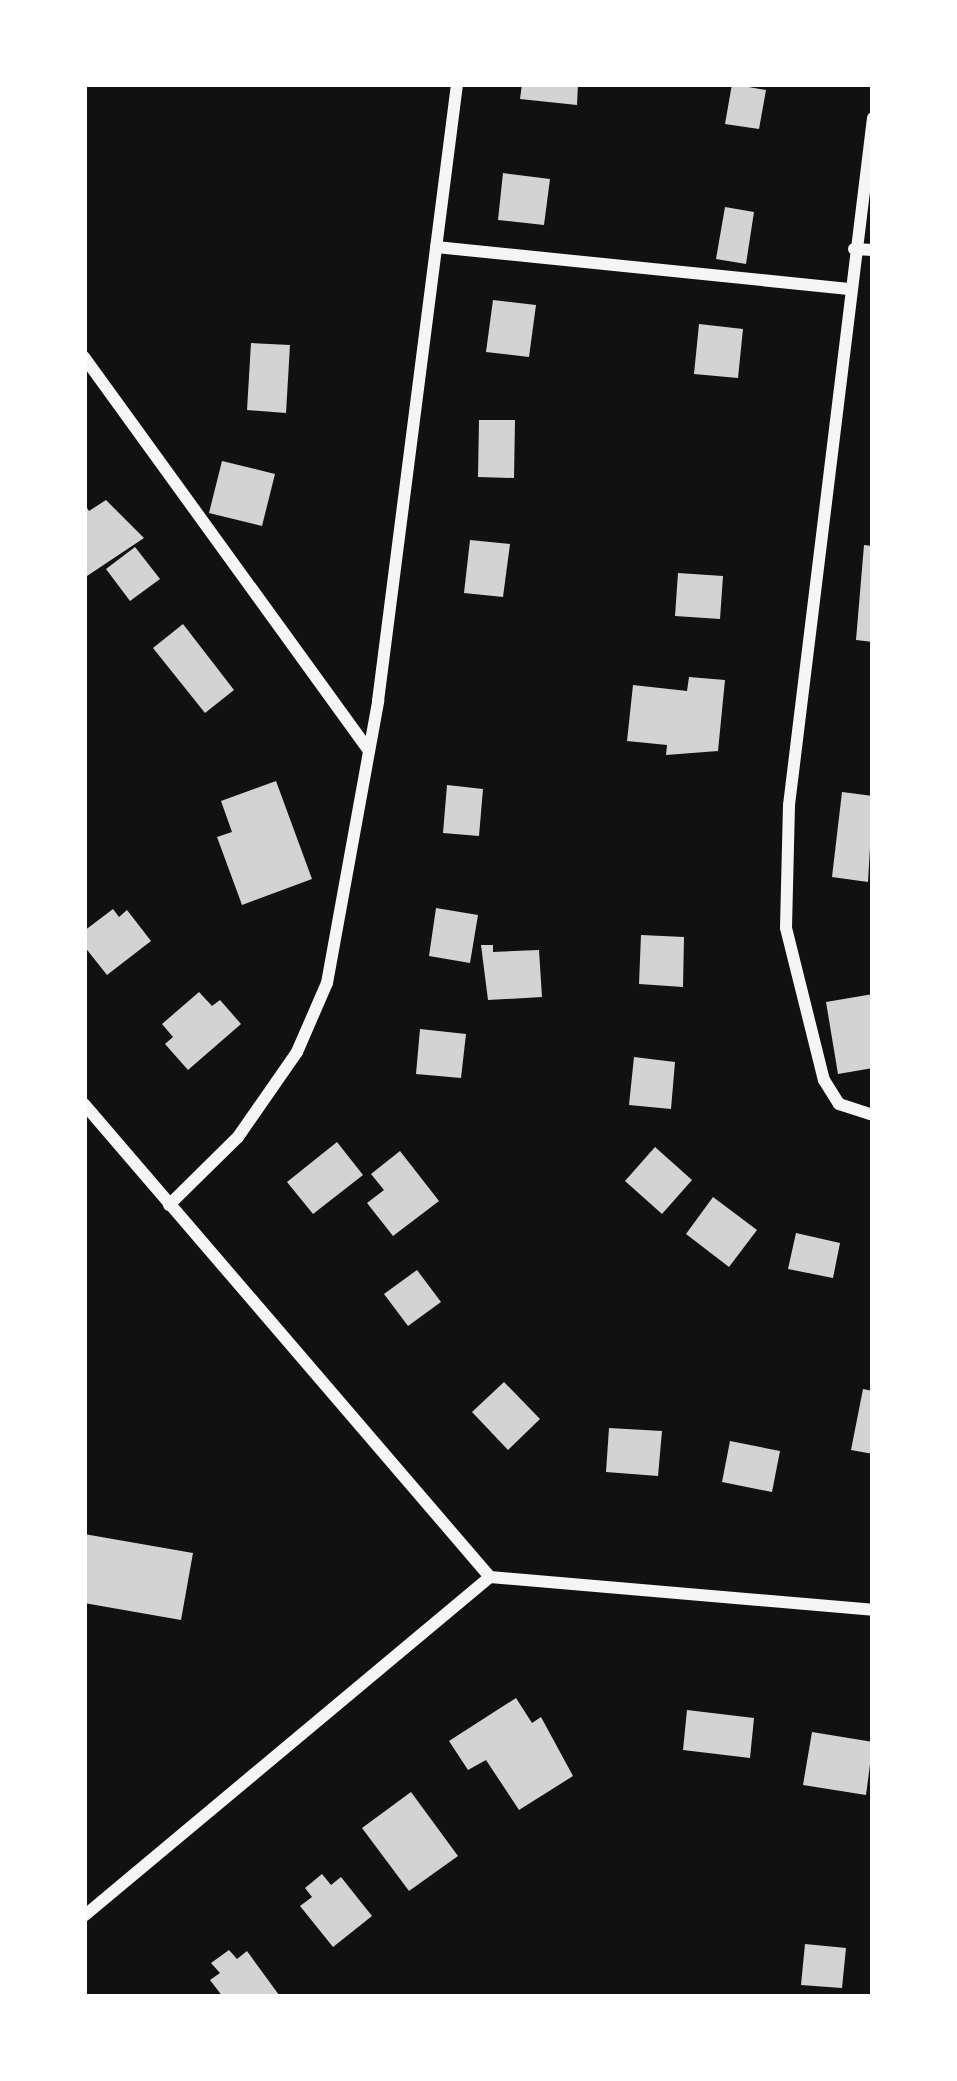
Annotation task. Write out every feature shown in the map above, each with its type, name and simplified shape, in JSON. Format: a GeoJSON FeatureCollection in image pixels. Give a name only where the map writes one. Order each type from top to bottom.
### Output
{"type":"FeatureCollection","features":[{"type":"Feature","properties":{"kind":"street"},"geometry":{"type":"LineString","coordinates":[[169,1205],[238,1137],[297,1052],[327,983],[369,750],[457,84]]}},
{"type":"Feature","properties":{"kind":"street"},"geometry":{"type":"LineString","coordinates":[[873,118],[789,805],[786,928],[824,1080],[839,1105],[873,1115]]}},
{"type":"Feature","properties":{"kind":"street"},"geometry":{"type":"LineString","coordinates":[[436,247],[849,290]]}},
{"type":"Feature","properties":{"kind":"street"},"geometry":{"type":"LineString","coordinates":[[854,249],[873,250]]}},
{"type":"Feature","properties":{"kind":"street"},"geometry":{"type":"LineString","coordinates":[[84,358],[369,750]]}},
{"type":"Feature","properties":{"kind":"street"},"geometry":{"type":"LineString","coordinates":[[84,1104],[490,1577],[873,1610]]}},
{"type":"Feature","properties":{"kind":"street"},"geometry":{"type":"LineString","coordinates":[[84,1916],[490,1577]]}},
{"type":"Feature","properties":{"kind":"building"},"geometry":{"type":"Polygon","coordinates":[[[522,84],[578,84],[577,105],[520,99],[522,84]]]}},
{"type":"Feature","properties":{"kind":"building"},"geometry":{"type":"Polygon","coordinates":[[[732,84],[766,90],[759,129],[725,124],[732,84]]]}},
{"type":"Feature","properties":{"kind":"building"},"geometry":{"type":"Polygon","coordinates":[[[503,173],[550,179],[544,225],[498,220],[503,173]]]}},
{"type":"Feature","properties":{"kind":"building"},"geometry":{"type":"Polygon","coordinates":[[[725,207],[754,212],[746,264],[716,259],[725,207]]]}},
{"type":"Feature","properties":{"kind":"building"},"geometry":{"type":"Polygon","coordinates":[[[493,300],[536,305],[529,357],[486,352],[493,300]]]}},
{"type":"Feature","properties":{"kind":"building"},"geometry":{"type":"Polygon","coordinates":[[[699,324],[743,329],[738,378],[694,374],[699,324]]]}},
{"type":"Feature","properties":{"kind":"building"},"geometry":{"type":"Polygon","coordinates":[[[251,343],[290,345],[286,413],[247,410],[251,343]]]}},
{"type":"Feature","properties":{"kind":"building"},"geometry":{"type":"Polygon","coordinates":[[[479,420],[515,420],[514,478],[478,477],[479,420]]]}},
{"type":"Feature","properties":{"kind":"building"},"geometry":{"type":"Polygon","coordinates":[[[222,461],[275,474],[262,526],[209,513],[222,461]]]}},
{"type":"Feature","properties":{"kind":"building"},"geometry":{"type":"Polygon","coordinates":[[[106,500],[144,538],[84,578],[84,503],[89,511],[106,500]]]}},
{"type":"Feature","properties":{"kind":"building"},"geometry":{"type":"Polygon","coordinates":[[[470,540],[510,544],[503,597],[464,593],[470,540]]]}},
{"type":"Feature","properties":{"kind":"building"},"geometry":{"type":"Polygon","coordinates":[[[864,545],[873,546],[873,642],[856,640],[864,545]]]}},
{"type":"Feature","properties":{"kind":"building"},"geometry":{"type":"Polygon","coordinates":[[[135,547],[160,579],[130,601],[106,569],[135,547]]]}},
{"type":"Feature","properties":{"kind":"building"},"geometry":{"type":"Polygon","coordinates":[[[678,573],[723,576],[720,619],[675,616],[678,573]]]}},
{"type":"Feature","properties":{"kind":"building"},"geometry":{"type":"Polygon","coordinates":[[[183,624],[234,690],[205,713],[153,648],[183,624]]]}},
{"type":"Feature","properties":{"kind":"building"},"geometry":{"type":"Polygon","coordinates":[[[689,677],[725,680],[718,751],[666,755],[667,745],[627,741],[633,685],[687,691],[689,677]]]}},
{"type":"Feature","properties":{"kind":"building"},"geometry":{"type":"Polygon","coordinates":[[[276,781],[312,879],[242,905],[217,837],[232,832],[221,801],[276,781]]]}},
{"type":"Feature","properties":{"kind":"building"},"geometry":{"type":"Polygon","coordinates":[[[447,785],[483,789],[479,836],[443,833],[447,785]]]}},
{"type":"Feature","properties":{"kind":"building"},"geometry":{"type":"Polygon","coordinates":[[[842,792],[873,796],[868,882],[832,877],[842,792]]]}},
{"type":"Feature","properties":{"kind":"building"},"geometry":{"type":"Polygon","coordinates":[[[436,908],[478,915],[470,963],[429,956],[436,908]]]}},
{"type":"Feature","properties":{"kind":"building"},"geometry":{"type":"Polygon","coordinates":[[[113,909],[119,917],[127,910],[151,941],[107,975],[84,946],[84,931],[113,909]]]}},
{"type":"Feature","properties":{"kind":"building"},"geometry":{"type":"Polygon","coordinates":[[[641,935],[684,937],[683,987],[639,984],[641,935]]]}},
{"type":"Feature","properties":{"kind":"building"},"geometry":{"type":"Polygon","coordinates":[[[481,945],[493,945],[493,952],[539,950],[542,997],[488,1000],[481,945]]]}},
{"type":"Feature","properties":{"kind":"building"},"geometry":{"type":"Polygon","coordinates":[[[199,992],[212,1006],[220,1000],[241,1024],[188,1070],[165,1044],[173,1037],[162,1024],[199,992]]]}},
{"type":"Feature","properties":{"kind":"building"},"geometry":{"type":"Polygon","coordinates":[[[873,994],[873,1068],[838,1074],[826,1002],[873,994]]]}},
{"type":"Feature","properties":{"kind":"building"},"geometry":{"type":"Polygon","coordinates":[[[420,1029],[466,1034],[461,1078],[416,1074],[420,1029]]]}},
{"type":"Feature","properties":{"kind":"building"},"geometry":{"type":"Polygon","coordinates":[[[634,1057],[675,1062],[671,1109],[629,1105],[634,1057]]]}},
{"type":"Feature","properties":{"kind":"building"},"geometry":{"type":"Polygon","coordinates":[[[337,1142],[363,1175],[313,1214],[287,1182],[337,1142]]]}},
{"type":"Feature","properties":{"kind":"building"},"geometry":{"type":"Polygon","coordinates":[[[655,1147],[692,1180],[662,1214],[625,1181],[655,1147]]]}},
{"type":"Feature","properties":{"kind":"building"},"geometry":{"type":"Polygon","coordinates":[[[400,1151],[439,1201],[393,1236],[367,1203],[384,1190],[371,1174],[400,1151]]]}},
{"type":"Feature","properties":{"kind":"building"},"geometry":{"type":"Polygon","coordinates":[[[713,1197],[757,1230],[729,1267],[686,1234],[713,1197]]]}},
{"type":"Feature","properties":{"kind":"building"},"geometry":{"type":"Polygon","coordinates":[[[796,1233],[840,1243],[833,1278],[788,1269],[796,1233]]]}},
{"type":"Feature","properties":{"kind":"building"},"geometry":{"type":"Polygon","coordinates":[[[417,1270],[441,1302],[408,1326],[384,1294],[417,1270]]]}},
{"type":"Feature","properties":{"kind":"building"},"geometry":{"type":"Polygon","coordinates":[[[504,1382],[540,1419],[508,1450],[472,1412],[504,1382]]]}},
{"type":"Feature","properties":{"kind":"building"},"geometry":{"type":"Polygon","coordinates":[[[863,1389],[873,1391],[873,1454],[851,1450],[863,1389]]]}},
{"type":"Feature","properties":{"kind":"building"},"geometry":{"type":"Polygon","coordinates":[[[609,1428],[662,1431],[658,1476],[606,1472],[609,1428]]]}},
{"type":"Feature","properties":{"kind":"building"},"geometry":{"type":"Polygon","coordinates":[[[730,1441],[780,1451],[772,1492],[722,1482],[730,1441]]]}},
{"type":"Feature","properties":{"kind":"building"},"geometry":{"type":"Polygon","coordinates":[[[84,1534],[193,1553],[181,1620],[84,1603],[84,1534]]]}},
{"type":"Feature","properties":{"kind":"building"},"geometry":{"type":"Polygon","coordinates":[[[516,1698],[532,1723],[541,1717],[573,1776],[519,1810],[486,1760],[468,1770],[449,1741],[516,1698]]]}},
{"type":"Feature","properties":{"kind":"building"},"geometry":{"type":"Polygon","coordinates":[[[687,1710],[754,1718],[750,1758],[683,1750],[687,1710]]]}},
{"type":"Feature","properties":{"kind":"building"},"geometry":{"type":"Polygon","coordinates":[[[812,1732],[873,1742],[866,1795],[803,1785],[812,1732]]]}},
{"type":"Feature","properties":{"kind":"building"},"geometry":{"type":"Polygon","coordinates":[[[411,1792],[458,1856],[409,1891],[362,1828],[411,1792]]]}},
{"type":"Feature","properties":{"kind":"building"},"geometry":{"type":"Polygon","coordinates":[[[322,1874],[331,1885],[341,1877],[372,1916],[333,1947],[300,1906],[312,1897],[305,1888],[322,1874]]]}},
{"type":"Feature","properties":{"kind":"building"},"geometry":{"type":"Polygon","coordinates":[[[805,1944],[846,1948],[842,1988],[801,1985],[805,1944]]]}},
{"type":"Feature","properties":{"kind":"building"},"geometry":{"type":"Polygon","coordinates":[[[229,1950],[237,1959],[247,1951],[279,1995],[223,1997],[210,1980],[220,1973],[211,1963],[229,1950]]]}}]}
